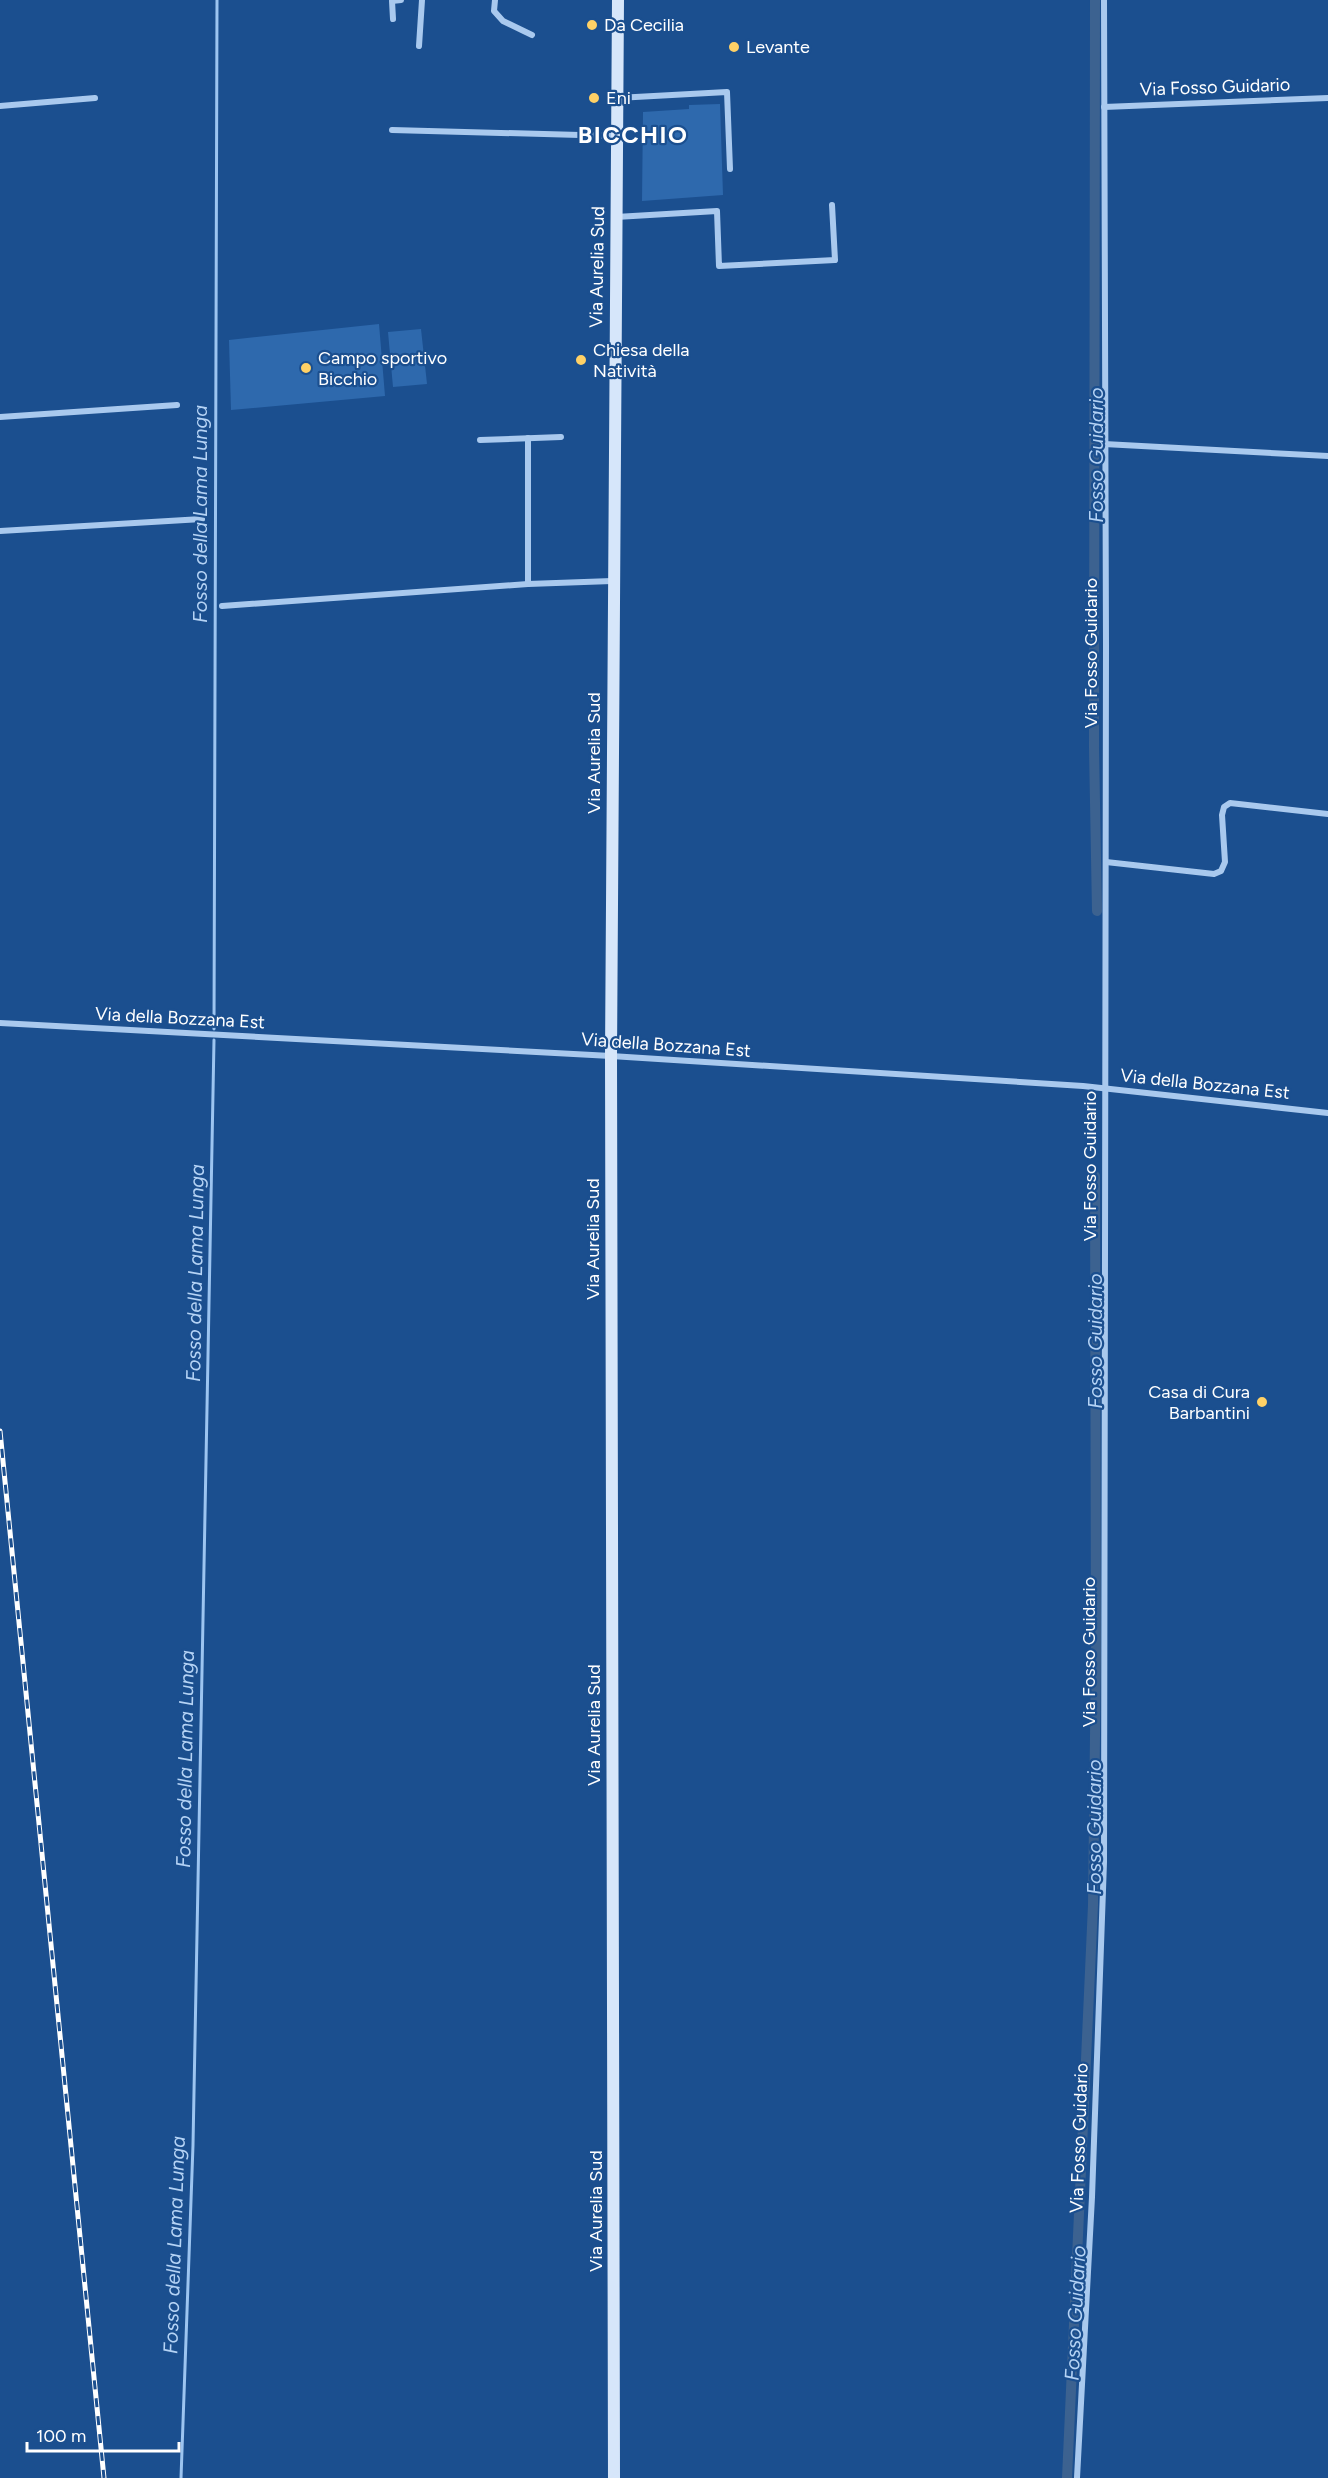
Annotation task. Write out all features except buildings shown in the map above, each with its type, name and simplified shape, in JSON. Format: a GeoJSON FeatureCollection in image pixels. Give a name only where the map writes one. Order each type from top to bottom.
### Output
{"type":"FeatureCollection","features":[{"type":"Feature","properties":{"kind":"main road","name":"Via Aurelia Sud"},"geometry":{"type":"LineString","coordinates":[[614,2478],[611,1056],[612,581],[618,0]]}},
{"type":"Feature","properties":{"kind":"street"},"geometry":{"type":"LineString","coordinates":[[393,19],[392,1],[401,0]]}},
{"type":"Feature","properties":{"kind":"street"},"geometry":{"type":"LineString","coordinates":[[419,46],[422,0]]}},
{"type":"Feature","properties":{"kind":"street"},"geometry":{"type":"LineString","coordinates":[[495,0],[494,11],[503,21],[532,35]]}},
{"type":"Feature","properties":{"kind":"street","name":"Via Fosso Guidario"},"geometry":{"type":"LineString","coordinates":[[1077,2478],[1092,2197],[1104,1862],[1106,862],[1104,0]]}},
{"type":"Feature","properties":{"kind":"street"},"geometry":{"type":"LineString","coordinates":[[617,98],[727,92],[730,169]]}},
{"type":"Feature","properties":{"kind":"street"},"geometry":{"type":"LineString","coordinates":[[0,106],[95,98]]}},
{"type":"Feature","properties":{"kind":"street","name":"Via Fosso Guidario"},"geometry":{"type":"LineString","coordinates":[[1104,107],[1328,98]]}},
{"type":"Feature","properties":{"kind":"street"},"geometry":{"type":"LineString","coordinates":[[392,130],[616,136]]}},
{"type":"Feature","properties":{"kind":"street"},"geometry":{"type":"LineString","coordinates":[[616,217],[717,211],[718,266],[835,260],[832,205]]}},
{"type":"Feature","properties":{"kind":"street"},"geometry":{"type":"LineString","coordinates":[[0,417],[177,405]]}},
{"type":"Feature","properties":{"kind":"street"},"geometry":{"type":"LineString","coordinates":[[480,440],[561,436]]}},
{"type":"Feature","properties":{"kind":"street"},"geometry":{"type":"LineString","coordinates":[[528,438],[528,584]]}},
{"type":"Feature","properties":{"kind":"street"},"geometry":{"type":"LineString","coordinates":[[1104,444],[1328,456]]}},
{"type":"Feature","properties":{"kind":"street"},"geometry":{"type":"LineString","coordinates":[[0,531],[202,519]]}},
{"type":"Feature","properties":{"kind":"street"},"geometry":{"type":"LineString","coordinates":[[222,606],[528,584],[612,581]]}},
{"type":"Feature","properties":{"kind":"street"},"geometry":{"type":"LineString","coordinates":[[1106,862],[1214,874],[1221,871],[1225,862],[1222,815],[1224,807],[1230,803],[1328,814]]}},
{"type":"Feature","properties":{"kind":"street","name":"Via della Bozzana Est"},"geometry":{"type":"LineString","coordinates":[[0,1023],[611,1056],[1105,1088],[1328,1113]]}},
{"type":"Feature","properties":{"kind":"shaded area"},"geometry":{"type":"Polygon","coordinates":[[[720,104],[723,195],[642,201],[643,112],[689,109],[689,105],[720,104]]]}},
{"type":"Feature","properties":{"kind":"shaded area","name":"Campo sportivo Bicchio"},"geometry":{"type":"Polygon","coordinates":[[[379,324],[385,396],[231,410],[229,340],[379,324]]]}},
{"type":"Feature","properties":{"kind":"shaded area"},"geometry":{"type":"Polygon","coordinates":[[[421,329],[427,384],[393,387],[388,332],[421,329]]]}},
{"type":"Feature","properties":{"kind":"waterway","name":"Fosso della Lama Lunga"},"geometry":{"type":"LineString","coordinates":[[214,1029],[217,0]]}},
{"type":"Feature","properties":{"kind":"waterway","name":"Fosso Guidario"},"geometry":{"type":"LineString","coordinates":[[1095,0],[1094,748],[1097,911]]}},
{"type":"Feature","properties":{"kind":"waterway","name":"Fosso della Lama Lunga"},"geometry":{"type":"LineString","coordinates":[[181,2478],[193,2145],[214,1040]]}},
{"type":"Feature","properties":{"kind":"waterway","name":"Fosso Guidario"},"geometry":{"type":"LineString","coordinates":[[1067,2478],[1093,1905],[1096,1652],[1095,1176]]}},
{"type":"Feature","properties":{"kind":"railway"},"geometry":{"type":"LineString","coordinates":[[0,1431],[104,2478]]}},
{"type":"Feature","properties":{"kind":"place","name":"Da Cecilia"},"geometry":{"type":"Point","coordinates":[592,25]}},
{"type":"Feature","properties":{"kind":"place","name":"Levante"},"geometry":{"type":"Point","coordinates":[734,47]}},
{"type":"Feature","properties":{"kind":"place","name":"Eni"},"geometry":{"type":"Point","coordinates":[594,98]}},
{"type":"Feature","properties":{"kind":"place","name":"Chiesa della Natività"},"geometry":{"type":"Point","coordinates":[581,360]}},
{"type":"Feature","properties":{"kind":"place","name":"Campo sportivo Bicchio"},"geometry":{"type":"Point","coordinates":[306,368]}},
{"type":"Feature","properties":{"kind":"place","name":"Casa di Cura Barbantini"},"geometry":{"type":"Point","coordinates":[1262,1402]}},
{"type":"Feature","properties":{"kind":"district","name":"BICCHIO"},"geometry":{"type":"Point","coordinates":[633,134]}}]}
